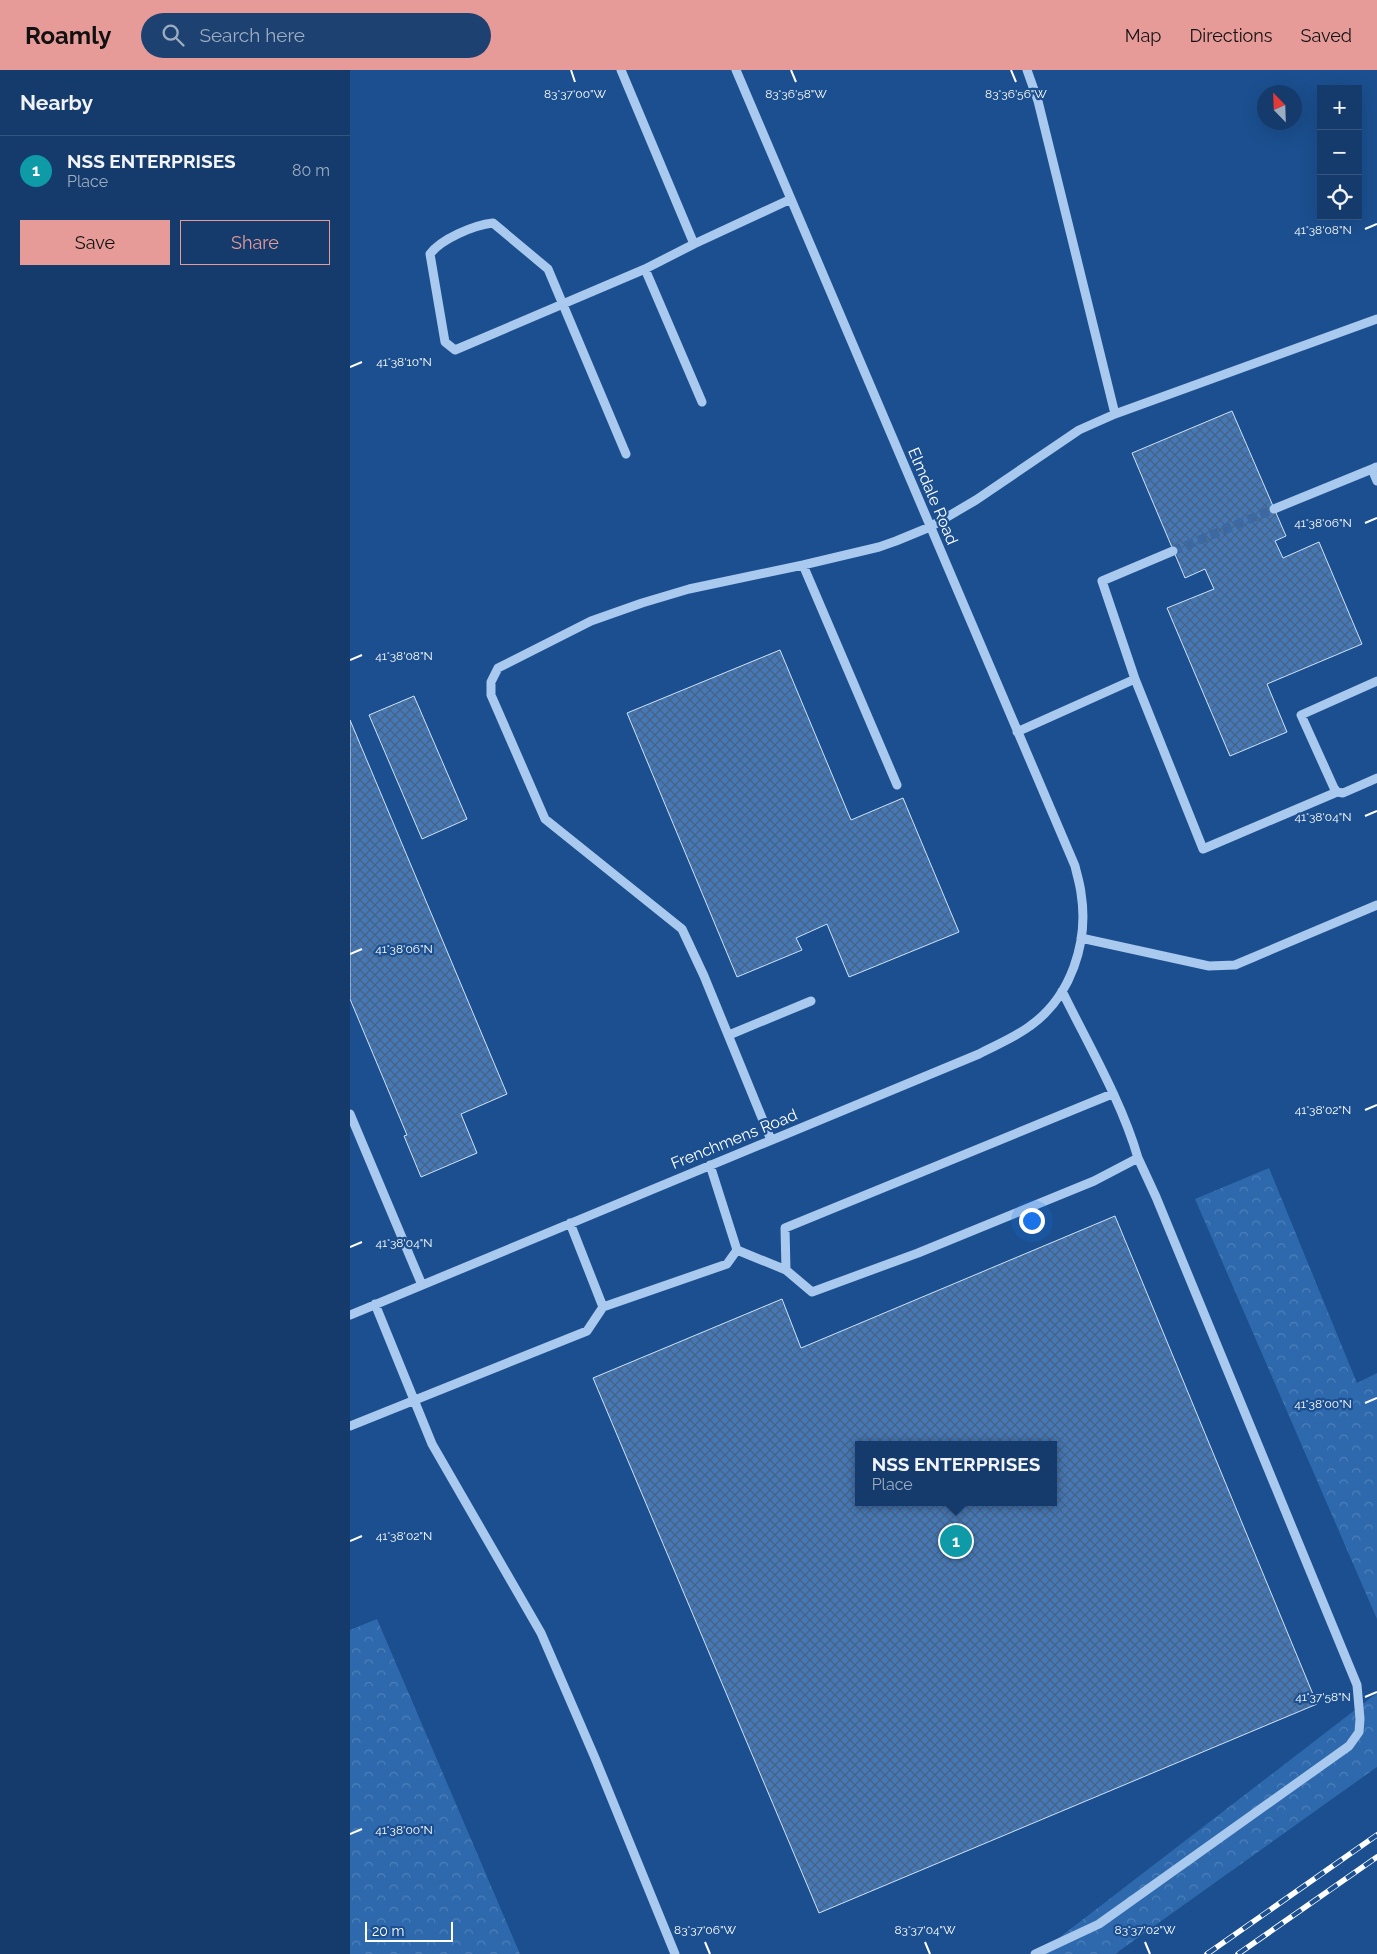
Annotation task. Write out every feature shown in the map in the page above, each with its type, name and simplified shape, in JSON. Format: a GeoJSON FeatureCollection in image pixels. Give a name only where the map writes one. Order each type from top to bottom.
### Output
{"type":"FeatureCollection","features":[{"type":"Feature","properties":{"kind":"street"},"geometry":{"type":"LineString","coordinates":[[621,70],[694,244]]}},
{"type":"Feature","properties":{"kind":"street","name":"Elmdale Road"},"geometry":{"type":"LineString","coordinates":[[736,70],[1075,866],[1081,893],[1083,917],[1081,938]]}},
{"type":"Feature","properties":{"kind":"street"},"geometry":{"type":"LineString","coordinates":[[1027,70],[1038,101],[1116,414]]}},
{"type":"Feature","properties":{"kind":"street"},"geometry":{"type":"LineString","coordinates":[[626,454],[563,305],[548,269],[493,223],[481,225],[436,245],[430,254],[445,342],[455,350],[563,305],[645,269],[791,199]]}},
{"type":"Feature","properties":{"kind":"street"},"geometry":{"type":"LineString","coordinates":[[645,269],[702,402]]}},
{"type":"Feature","properties":{"kind":"street"},"geometry":{"type":"LineString","coordinates":[[771,1140],[729,1035],[682,929],[545,819],[491,695],[491,682],[498,668],[591,621],[642,603],[689,589],[879,547],[930,527],[976,500],[1079,430],[1116,414],[1377,319]]}},
{"type":"Feature","properties":{"kind":"street"},"geometry":{"type":"LineString","coordinates":[[1274,509],[1374,468],[1377,481]]}},
{"type":"Feature","properties":{"kind":"street"},"geometry":{"type":"LineString","coordinates":[[1173,551],[1102,580],[1135,679],[1203,849],[1338,792],[1343,793],[1377,778]]}},
{"type":"Feature","properties":{"kind":"street"},"geometry":{"type":"LineString","coordinates":[[803,565],[897,784]]}},
{"type":"Feature","properties":{"kind":"street"},"geometry":{"type":"LineString","coordinates":[[1017,732],[1135,679]]}},
{"type":"Feature","properties":{"kind":"street"},"geometry":{"type":"LineString","coordinates":[[1338,792],[1334,788],[1302,715],[1377,681]]}},
{"type":"Feature","properties":{"kind":"street"},"geometry":{"type":"LineString","coordinates":[[1081,938],[1209,966],[1235,966],[1377,905]]}},
{"type":"Feature","properties":{"kind":"street","name":"Frenchmens Road"},"geometry":{"type":"LineString","coordinates":[[350,1315],[979,1054],[1010,1039],[1037,1020],[1050,1008],[1062,991],[1074,968],[1081,938]]}},
{"type":"Feature","properties":{"kind":"street"},"geometry":{"type":"LineString","coordinates":[[1035,1954],[1099,1924],[1349,1746],[1359,1732],[1360,1719],[1357,1684],[1156,1197],[1138,1158],[1134,1142],[1062,991]]}},
{"type":"Feature","properties":{"kind":"street"},"geometry":{"type":"LineString","coordinates":[[729,1035],[811,1001]]}},
{"type":"Feature","properties":{"kind":"street"},"geometry":{"type":"LineString","coordinates":[[786,1270],[785,1228],[1112,1094]]}},
{"type":"Feature","properties":{"kind":"street"},"geometry":{"type":"LineString","coordinates":[[350,1114],[422,1285]]}},
{"type":"Feature","properties":{"kind":"street"},"geometry":{"type":"LineString","coordinates":[[736,1250],[786,1270],[812,1292],[918,1253],[1086,1185],[1138,1158]]}},
{"type":"Feature","properties":{"kind":"street"},"geometry":{"type":"LineString","coordinates":[[350,1426],[587,1331],[603,1307],[727,1264],[736,1250],[710,1165]]}},
{"type":"Feature","properties":{"kind":"street"},"geometry":{"type":"LineString","coordinates":[[570,1223],[603,1307]]}},
{"type":"Feature","properties":{"kind":"street"},"geometry":{"type":"LineString","coordinates":[[375,1304],[432,1444],[541,1633],[595,1758],[675,1954]]}},
{"type":"Feature","properties":{"kind":"green space"},"geometry":{"type":"Polygon","coordinates":[[[1269,1168],[1357,1383],[1377,1373],[1377,1619],[1195,1199],[1269,1168]]]}},
{"type":"Feature","properties":{"kind":"green space"},"geometry":{"type":"Polygon","coordinates":[[[377,1619],[520,1954],[350,1954],[350,1630],[377,1619]]]}},
{"type":"Feature","properties":{"kind":"green space"},"geometry":{"type":"Polygon","coordinates":[[[1377,1693],[1377,1767],[1115,1954],[1038,1954],[1377,1693]]]}},
{"type":"Feature","properties":{"kind":"building"},"geometry":{"type":"Polygon","coordinates":[[[1232,411],[1286,536],[1275,541],[1283,558],[1319,542],[1362,644],[1267,684],[1287,732],[1230,756],[1167,608],[1214,589],[1205,569],[1185,578],[1132,453],[1232,411]]]}},
{"type":"Feature","properties":{"kind":"building"},"geometry":{"type":"Polygon","coordinates":[[[780,650],[851,820],[903,798],[959,932],[849,977],[827,924],[796,938],[802,950],[737,977],[627,713],[780,650]]]}},
{"type":"Feature","properties":{"kind":"building"},"geometry":{"type":"Polygon","coordinates":[[[414,696],[467,819],[422,839],[369,715],[414,696]]]}},
{"type":"Feature","properties":{"kind":"building"},"geometry":{"type":"Polygon","coordinates":[[[350,720],[507,1094],[461,1114],[477,1153],[421,1177],[404,1136],[407,1135],[350,999],[350,720]]]}},
{"type":"Feature","properties":{"kind":"building"},"geometry":{"type":"Polygon","coordinates":[[[1115,1216],[1317,1704],[819,1913],[593,1378],[782,1299],[801,1348],[1115,1216]]]}},
{"type":"Feature","properties":{"kind":"tunnel"},"geometry":{"type":"LineString","coordinates":[[1173,551],[1274,509]]}},
{"type":"Feature","properties":{"kind":"railway"},"geometry":{"type":"LineString","coordinates":[[1207,1954],[1377,1835]]}},
{"type":"Feature","properties":{"kind":"railway"},"geometry":{"type":"LineString","coordinates":[[1238,1954],[1377,1857]]}},
{"type":"Feature","properties":{"kind":"place","name":"NSS ENTERPRISES"},"geometry":{"type":"Point","coordinates":[956,1541]}}]}
